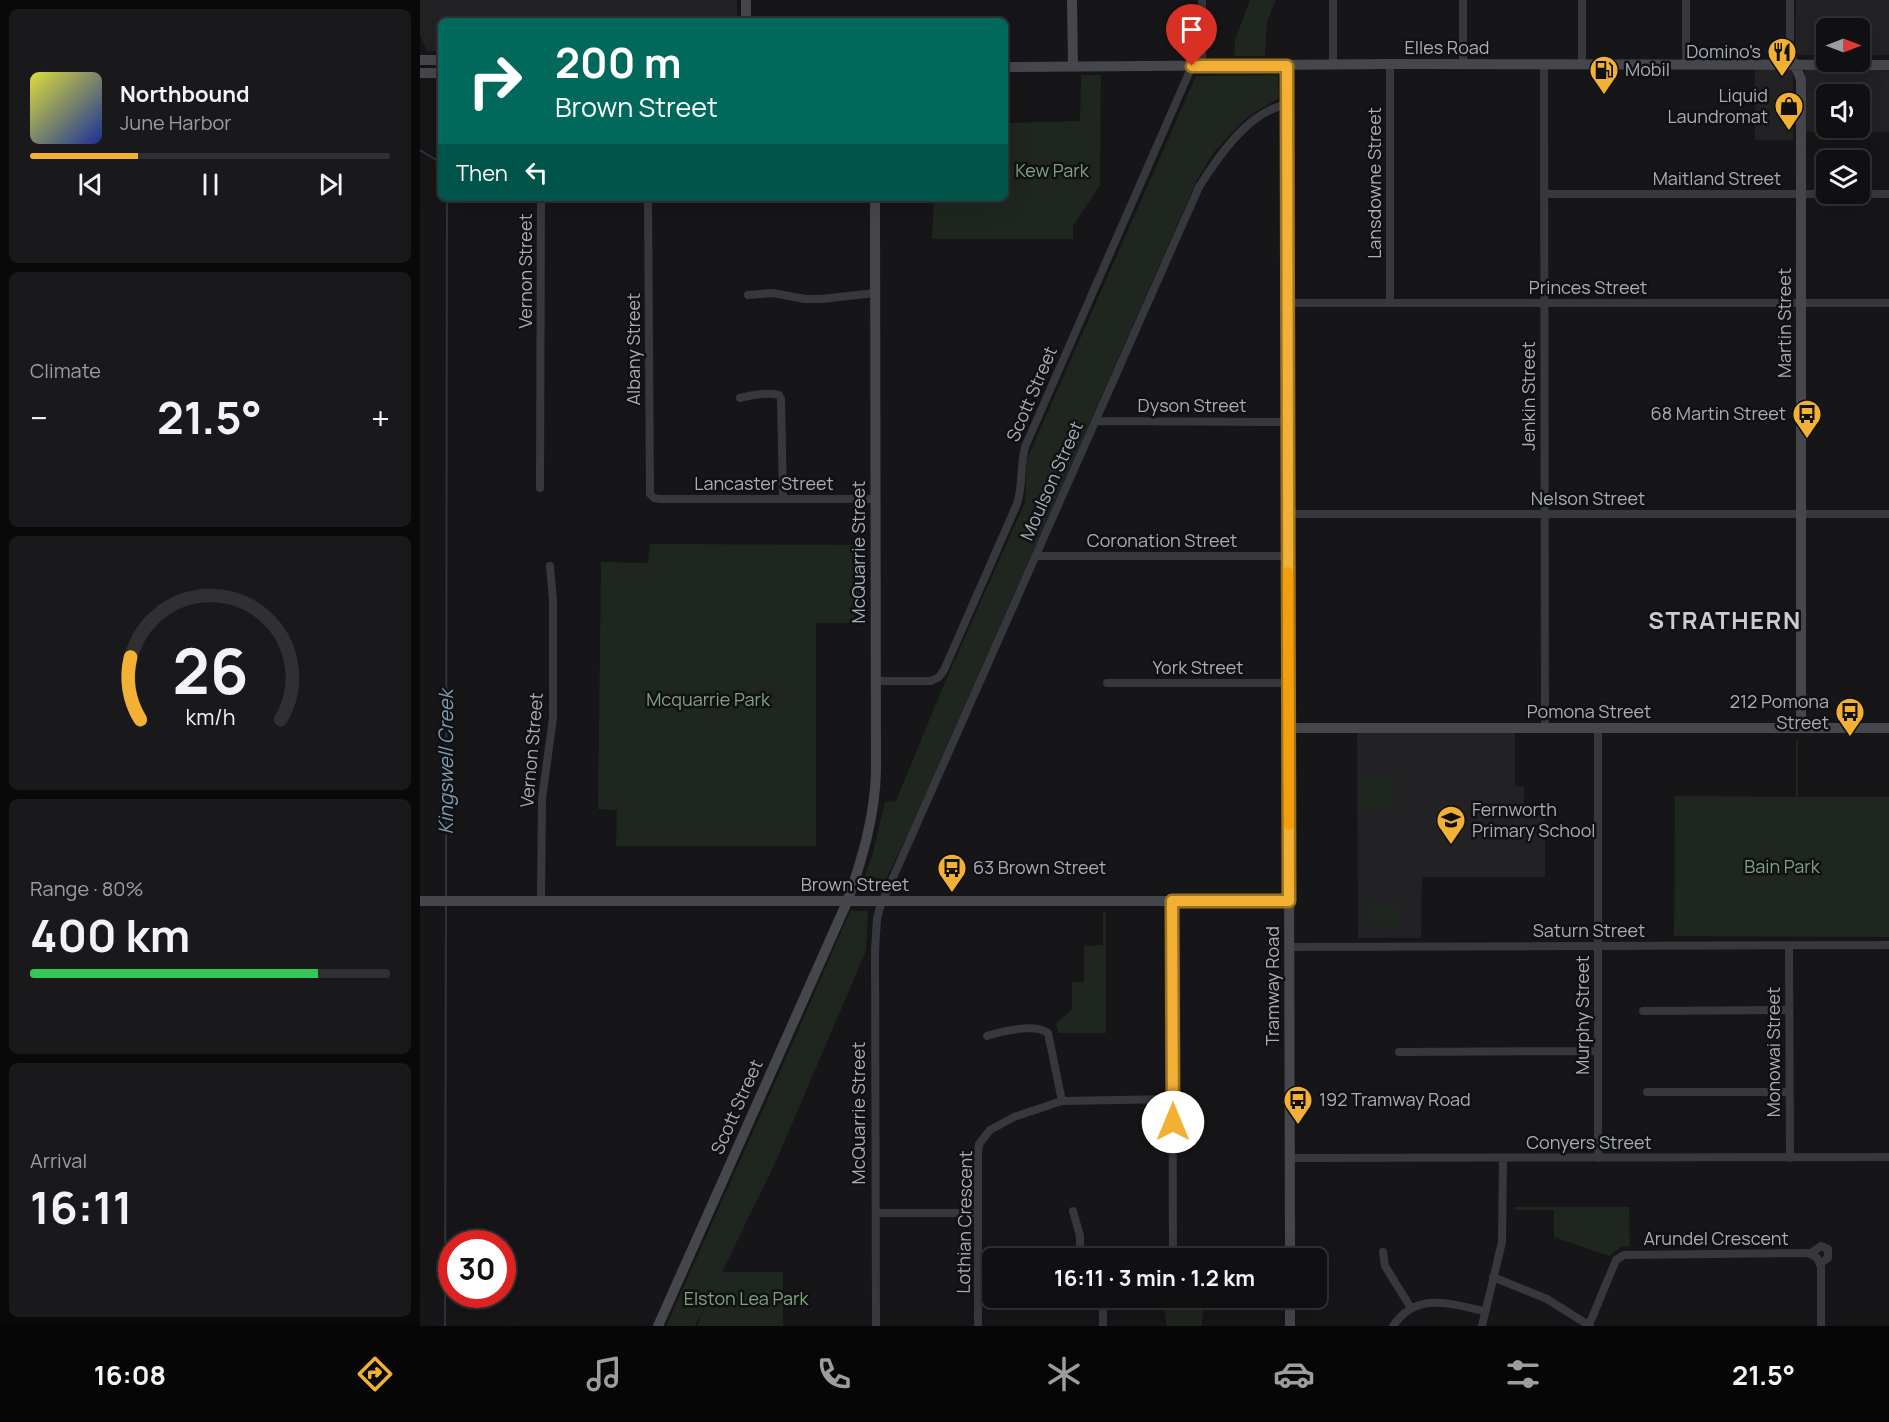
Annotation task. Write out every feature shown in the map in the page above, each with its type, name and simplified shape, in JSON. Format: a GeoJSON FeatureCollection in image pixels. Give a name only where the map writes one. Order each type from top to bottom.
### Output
{"type":"FeatureCollection","features":[{"type":"Feature","properties":{"kind":"street"},"geometry":{"type":"LineString","coordinates":[[746,0],[746,18]]}},
{"type":"Feature","properties":{"kind":"street"},"geometry":{"type":"LineString","coordinates":[[1072,0],[1073,67]]}},
{"type":"Feature","properties":{"kind":"street"},"geometry":{"type":"LineString","coordinates":[[1197,66],[1202,0]]}},
{"type":"Feature","properties":{"kind":"street"},"geometry":{"type":"LineString","coordinates":[[1333,0],[1333,65]]}},
{"type":"Feature","properties":{"kind":"street"},"geometry":{"type":"LineString","coordinates":[[1464,0],[1464,64]]}},
{"type":"Feature","properties":{"kind":"street"},"geometry":{"type":"LineString","coordinates":[[1582,0],[1582,64]]}},
{"type":"Feature","properties":{"kind":"street"},"geometry":{"type":"LineString","coordinates":[[1686,0],[1686,64]]}},
{"type":"Feature","properties":{"kind":"street"},"geometry":{"type":"LineString","coordinates":[[1790,0],[1790,52],[1795,64]]}},
{"type":"Feature","properties":{"kind":"street"},"geometry":{"type":"LineString","coordinates":[[420,60],[438,60]]}},
{"type":"Feature","properties":{"kind":"street","name":"Lansdowne Street"},"geometry":{"type":"LineString","coordinates":[[1390,64],[1390,303]]}},
{"type":"Feature","properties":{"kind":"street","name":"Jenkin Street"},"geometry":{"type":"LineString","coordinates":[[1544,64],[1545,728]]}},
{"type":"Feature","properties":{"kind":"street","name":"Martin Street"},"geometry":{"type":"LineString","coordinates":[[1795,64],[1801,80],[1801,728]]}},
{"type":"Feature","properties":{"kind":"street","name":"Elles Road"},"geometry":{"type":"LineString","coordinates":[[1008,67],[1889,64]]}},
{"type":"Feature","properties":{"kind":"street","name":"Scott Street"},"geometry":{"type":"LineString","coordinates":[[875,681],[931,681],[939,677],[944,670],[1017,504],[1025,447],[1197,66]]}},
{"type":"Feature","properties":{"kind":"street","name":"Tramway Road"},"geometry":{"type":"LineString","coordinates":[[1287,66],[1290,1248]]}},
{"type":"Feature","properties":{"kind":"street"},"geometry":{"type":"LineString","coordinates":[[420,73],[438,73]]}},
{"type":"Feature","properties":{"kind":"street","name":"Moulson Street"},"geometry":{"type":"LineString","coordinates":[[883,901],[1199,187],[1215,161],[1237,136],[1263,114],[1287,105]]}},
{"type":"Feature","properties":{"kind":"street","name":"Maitland Street"},"geometry":{"type":"LineString","coordinates":[[1545,194],[1889,194]]}},
{"type":"Feature","properties":{"kind":"street","name":"Vernon Street"},"geometry":{"type":"LineString","coordinates":[[540,488],[541,201]]}},
{"type":"Feature","properties":{"kind":"street","name":"Albany Street"},"geometry":{"type":"LineString","coordinates":[[648,201],[649,488],[654,498]]}},
{"type":"Feature","properties":{"kind":"street","name":"McQuarrie Street"},"geometry":{"type":"LineString","coordinates":[[847,902],[860,862],[873,803],[875,782],[875,201]]}},
{"type":"Feature","properties":{"kind":"street"},"geometry":{"type":"LineString","coordinates":[[748,295],[773,293],[805,299],[821,299],[875,293]]}},
{"type":"Feature","properties":{"kind":"street","name":"Princes Street"},"geometry":{"type":"LineString","coordinates":[[1287,303],[1889,303]]}},
{"type":"Feature","properties":{"kind":"street"},"geometry":{"type":"LineString","coordinates":[[740,398],[773,394],[781,399],[783,498]]}},
{"type":"Feature","properties":{"kind":"street","name":"Dyson Street"},"geometry":{"type":"LineString","coordinates":[[1096,421],[1288,422]]}},
{"type":"Feature","properties":{"kind":"street","name":"Lancaster Street"},"geometry":{"type":"LineString","coordinates":[[654,498],[875,499]]}},
{"type":"Feature","properties":{"kind":"street","name":"Nelson Street"},"geometry":{"type":"LineString","coordinates":[[1288,514],[1889,514]]}},
{"type":"Feature","properties":{"kind":"street","name":"Coronation Street"},"geometry":{"type":"LineString","coordinates":[[1036,556],[1288,556]]}},
{"type":"Feature","properties":{"kind":"street","name":"Vernon Street"},"geometry":{"type":"LineString","coordinates":[[541,901],[542,799],[553,718],[553,601],[550,566]]}},
{"type":"Feature","properties":{"kind":"street","name":"York Street"},"geometry":{"type":"LineString","coordinates":[[1107,683],[1288,683]]}},
{"type":"Feature","properties":{"kind":"street","name":"Pomona Street"},"geometry":{"type":"LineString","coordinates":[[1289,728],[1889,728]]}},
{"type":"Feature","properties":{"kind":"street","name":"Murphy Street"},"geometry":{"type":"LineString","coordinates":[[1598,728],[1598,1158]]}},
{"type":"Feature","properties":{"kind":"street","name":"McQuarrie Street"},"geometry":{"type":"LineString","coordinates":[[876,1326],[876,937],[877,919],[883,901]]}},
{"type":"Feature","properties":{"kind":"street"},"geometry":{"type":"LineString","coordinates":[[1172,901],[1173,1248]]}},
{"type":"Feature","properties":{"kind":"street","name":"Brown Street"},"geometry":{"type":"LineString","coordinates":[[420,902],[1289,901]]}},
{"type":"Feature","properties":{"kind":"street","name":"Scott Street"},"geometry":{"type":"LineString","coordinates":[[658,1326],[847,902]]}},
{"type":"Feature","properties":{"kind":"street","name":"Saturn Street"},"geometry":{"type":"LineString","coordinates":[[1289,947],[1889,945]]}},
{"type":"Feature","properties":{"kind":"street","name":"Monowai Street"},"geometry":{"type":"LineString","coordinates":[[1789,946],[1790,1158]]}},
{"type":"Feature","properties":{"kind":"street"},"geometry":{"type":"LineString","coordinates":[[1643,1011],[1789,1010]]}},
{"type":"Feature","properties":{"kind":"street"},"geometry":{"type":"LineString","coordinates":[[987,1036],[1004,1030],[1038,1029],[1048,1034],[1062,1101]]}},
{"type":"Feature","properties":{"kind":"street"},"geometry":{"type":"LineString","coordinates":[[1399,1052],[1598,1052]]}},
{"type":"Feature","properties":{"kind":"street"},"geometry":{"type":"LineString","coordinates":[[1647,1092],[1789,1092]]}},
{"type":"Feature","properties":{"kind":"street","name":"Lothian Crescent"},"geometry":{"type":"LineString","coordinates":[[978,1326],[978,1153],[984,1137],[990,1130],[1014,1117],[1062,1101],[1173,1099]]}},
{"type":"Feature","properties":{"kind":"street","name":"Conyers Street"},"geometry":{"type":"LineString","coordinates":[[1290,1158],[1889,1157]]}},
{"type":"Feature","properties":{"kind":"street"},"geometry":{"type":"LineString","coordinates":[[1482,1326],[1499,1255],[1503,1225],[1503,1158]]}},
{"type":"Feature","properties":{"kind":"street"},"geometry":{"type":"LineString","coordinates":[[1073,1211],[1080,1236],[1080,1248]]}},
{"type":"Feature","properties":{"kind":"street"},"geometry":{"type":"LineString","coordinates":[[876,1214],[978,1213]]}},
{"type":"Feature","properties":{"kind":"street"},"geometry":{"type":"LineString","coordinates":[[1810,1254],[1821,1246],[1828,1249],[1828,1258],[1820,1264],[1821,1326]]}},
{"type":"Feature","properties":{"kind":"street"},"geometry":{"type":"LineString","coordinates":[[1383,1252],[1385,1266],[1411,1308]]}},
{"type":"Feature","properties":{"kind":"street","name":"Arundel Crescent"},"geometry":{"type":"LineString","coordinates":[[1590,1326],[1616,1260],[1624,1254],[1810,1254],[1817,1258],[1820,1264]]}},
{"type":"Feature","properties":{"kind":"street"},"geometry":{"type":"LineString","coordinates":[[1493,1277],[1547,1299],[1590,1326]]}},
{"type":"Feature","properties":{"kind":"street"},"geometry":{"type":"LineString","coordinates":[[978,1302],[982,1302]]}},
{"type":"Feature","properties":{"kind":"street"},"geometry":{"type":"LineString","coordinates":[[1394,1326],[1403,1313],[1411,1308],[1432,1302],[1484,1311]]}},
{"type":"Feature","properties":{"kind":"street"},"geometry":{"type":"LineString","coordinates":[[1103,1308],[1103,1326]]}},
{"type":"Feature","properties":{"kind":"street"},"geometry":{"type":"LineString","coordinates":[[1290,1308],[1290,1326]]}},
{"type":"Feature","properties":{"kind":"shaded area"},"geometry":{"type":"Polygon","coordinates":[[[420,0],[737,0],[737,18],[438,18],[438,51],[427,51],[420,35],[420,0]]]}},
{"type":"Feature","properties":{"kind":"shaded area"},"geometry":{"type":"Polygon","coordinates":[[[1796,0],[1889,0],[1889,55],[1870,55],[1870,18],[1816,18],[1816,55],[1795,55],[1796,0]]]}},
{"type":"Feature","properties":{"kind":"shaded area"},"geometry":{"type":"Polygon","coordinates":[[[1755,66],[1793,66],[1793,140],[1755,140],[1755,66]]]}},
{"type":"Feature","properties":{"kind":"shaded area"},"geometry":{"type":"Polygon","coordinates":[[[1805,68],[1816,68],[1816,72],[1889,70],[1889,132],[1870,132],[1870,84],[1816,84],[1816,132],[1805,132],[1805,68]]]}},
{"type":"Feature","properties":{"kind":"shaded area","name":"Fernworth Primary School"},"geometry":{"type":"Polygon","coordinates":[[[1515,731],[1515,786],[1524,787],[1524,815],[1545,815],[1545,877],[1422,877],[1421,938],[1358,938],[1357,732],[1515,731]]]}},
{"type":"Feature","properties":{"kind":"green space"},"geometry":{"type":"Polygon","coordinates":[[[1250,0],[1276,0],[1267,21],[1265,56],[1234,56],[1235,40],[1250,0]]]}},
{"type":"Feature","properties":{"kind":"green space","name":"Kew Park"},"geometry":{"type":"Polygon","coordinates":[[[1081,75],[1101,75],[1100,185],[1073,226],[1073,239],[932,239],[934,201],[1008,201],[1008,123],[1080,121],[1081,75]]]}},
{"type":"Feature","properties":{"kind":"green space"},"geometry":{"type":"Polygon","coordinates":[[[1278,75],[1279,98],[1246,118],[1214,152],[1197,180],[908,834],[883,885],[861,885],[871,860],[885,802],[896,801],[942,689],[1025,502],[1027,459],[1196,76],[1278,75]]]}},
{"type":"Feature","properties":{"kind":"green space","name":"Mcquarrie Park"},"geometry":{"type":"Polygon","coordinates":[[[650,544],[865,545],[864,623],[816,623],[816,846],[616,846],[617,810],[598,809],[601,562],[648,563],[650,544]]]}},
{"type":"Feature","properties":{"kind":"green space","name":"Bain Park"},"geometry":{"type":"Polygon","coordinates":[[[1796,740],[1798,740],[1798,797],[1889,797],[1889,937],[1674,936],[1675,796],[1796,797],[1796,740]]]}},
{"type":"Feature","properties":{"kind":"green space"},"geometry":{"type":"Polygon","coordinates":[[[1394,777],[1394,809],[1360,811],[1360,778],[1394,777]]]}},
{"type":"Feature","properties":{"kind":"green space"},"geometry":{"type":"Polygon","coordinates":[[[1365,903],[1399,903],[1400,924],[1365,924],[1365,903]]]}},
{"type":"Feature","properties":{"kind":"green space","name":"Elston Lea Park"},"geometry":{"type":"Polygon","coordinates":[[[850,911],[868,911],[866,951],[776,1161],[722,1272],[783,1272],[783,1326],[697,1326],[705,1307],[695,1326],[666,1326],[794,1040],[850,911]]]}},
{"type":"Feature","properties":{"kind":"green space"},"geometry":{"type":"Polygon","coordinates":[[[1103,912],[1106,912],[1106,1033],[1058,1033],[1056,1024],[1072,1009],[1072,982],[1084,982],[1084,946],[1103,945],[1103,912]]]}},
{"type":"Feature","properties":{"kind":"green space"},"geometry":{"type":"Polygon","coordinates":[[[1515,1207],[1629,1207],[1630,1246],[1621,1247],[1609,1256],[1554,1237],[1554,1210],[1515,1210],[1515,1207]]]}},
{"type":"Feature","properties":{"kind":"green space"},"geometry":{"type":"Polygon","coordinates":[[[1164,1308],[1203,1308],[1202,1326],[1167,1326],[1164,1308]]]}},
{"type":"Feature","properties":{"kind":"waterway","name":"Kingswell Creek"},"geometry":{"type":"LineString","coordinates":[[420,150],[438,161]]}},
{"type":"Feature","properties":{"kind":"waterway","name":"Kingswell Creek"},"geometry":{"type":"LineString","coordinates":[[446,897],[447,201]]}},
{"type":"Feature","properties":{"kind":"waterway","name":"Kingswell Creek"},"geometry":{"type":"LineString","coordinates":[[445,1326],[446,906]]}},
{"type":"Feature","properties":{"kind":"slow traffic"},"geometry":{"type":"LineString","coordinates":[[1288,572],[1289,825]]}},
{"type":"Feature","properties":{"kind":"place","name":"Domino's"},"geometry":{"type":"Point","coordinates":[1782,78]}},
{"type":"Feature","properties":{"kind":"place","name":"Mobil"},"geometry":{"type":"Point","coordinates":[1604,96]}},
{"type":"Feature","properties":{"kind":"place","name":"Liquid Laundromat"},"geometry":{"type":"Point","coordinates":[1789,132]}},
{"type":"Feature","properties":{"kind":"place","name":"68 Martin Street"},"geometry":{"type":"Point","coordinates":[1807,440]}},
{"type":"Feature","properties":{"kind":"place","name":"212 Pomona Street"},"geometry":{"type":"Point","coordinates":[1850,738]}},
{"type":"Feature","properties":{"kind":"place","name":"Fernworth Primary School"},"geometry":{"type":"Point","coordinates":[1451,846]}},
{"type":"Feature","properties":{"kind":"place","name":"63 Brown Street"},"geometry":{"type":"Point","coordinates":[952,894]}},
{"type":"Feature","properties":{"kind":"place","name":"192 Tramway Road"},"geometry":{"type":"Point","coordinates":[1298,1126]}},
{"type":"Feature","properties":{"kind":"district","name":"STRATHERN"},"geometry":{"type":"Point","coordinates":[1725,621]}},
{"type":"Feature","properties":{"kind":"route"},"geometry":{"type":"LineString","coordinates":[[1173,1122],[1172,901],[1289,901],[1287,66],[1192,66]]}}]}
